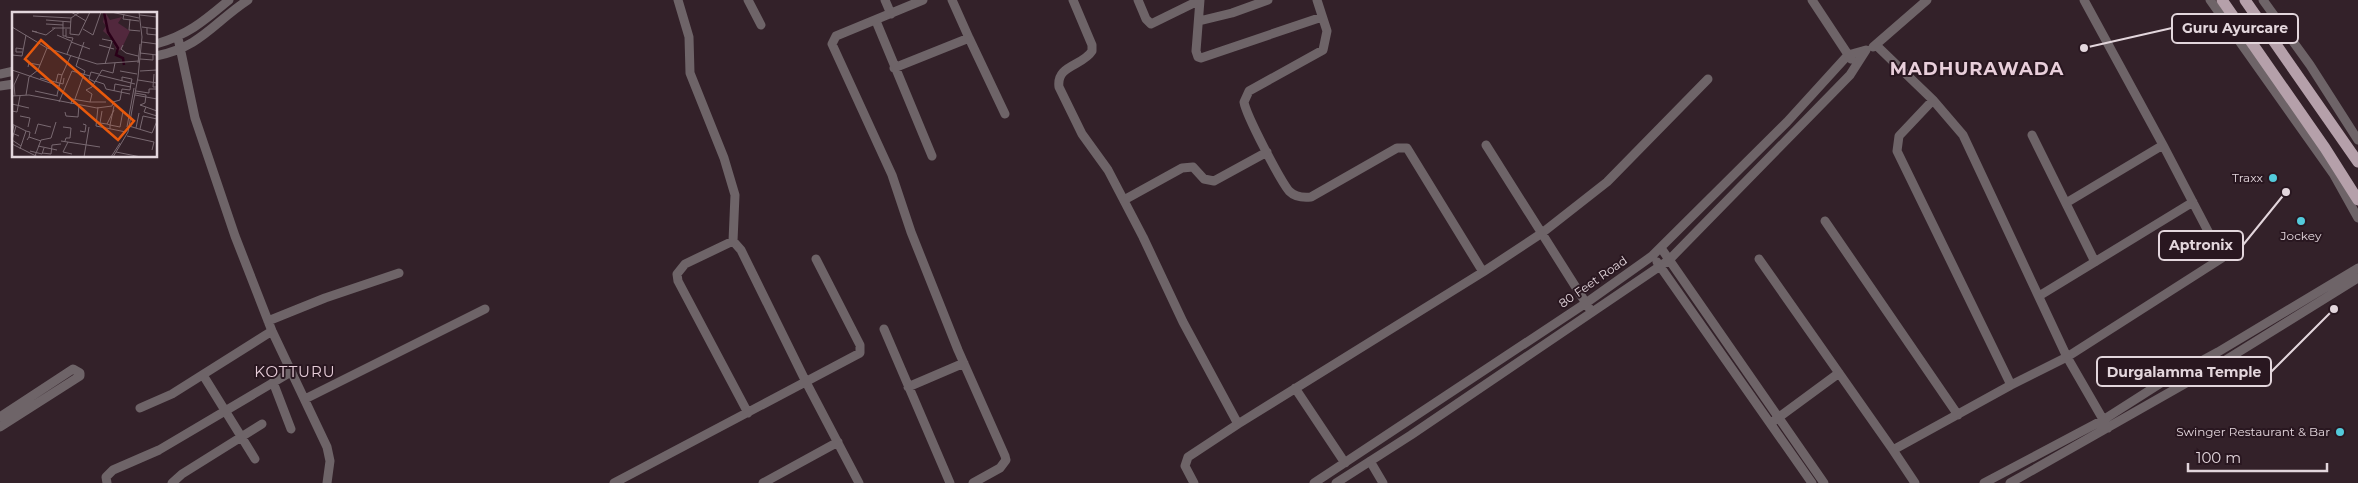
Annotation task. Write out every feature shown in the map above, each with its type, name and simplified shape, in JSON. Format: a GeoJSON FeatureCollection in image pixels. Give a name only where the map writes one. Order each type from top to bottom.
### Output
{"type":"FeatureCollection","features":[{"type":"Feature","properties":{"kind":"main road"},"geometry":{"type":"LineString","coordinates":[[2222,0],[2325,148],[2358,200]]}},
{"type":"Feature","properties":{"kind":"main road"},"geometry":{"type":"LineString","coordinates":[[2245,0],[2358,162]]}},
{"type":"Feature","properties":{"kind":"street"},"geometry":{"type":"LineString","coordinates":[[158,43],[178,38],[190,31],[229,0]]}},
{"type":"Feature","properties":{"kind":"street"},"geometry":{"type":"LineString","coordinates":[[158,56],[181,50],[198,40],[248,0]]}},
{"type":"Feature","properties":{"kind":"street"},"geometry":{"type":"LineString","coordinates":[[678,0],[689,37],[690,73],[724,158],[735,195],[733,241],[741,250],[806,382],[859,483]]}},
{"type":"Feature","properties":{"kind":"street"},"geometry":{"type":"LineString","coordinates":[[748,0],[761,25]]}},
{"type":"Feature","properties":{"kind":"street"},"geometry":{"type":"LineString","coordinates":[[886,0],[891,14]]}},
{"type":"Feature","properties":{"kind":"street"},"geometry":{"type":"LineString","coordinates":[[923,0],[836,36],[832,40],[833,50],[892,175],[911,232],[1006,460],[1000,468],[973,483]]}},
{"type":"Feature","properties":{"kind":"street"},"geometry":{"type":"LineString","coordinates":[[952,0],[1005,114]]}},
{"type":"Feature","properties":{"kind":"street"},"geometry":{"type":"LineString","coordinates":[[1073,0],[1092,45],[1092,51],[1086,58],[1064,71],[1058,81],[1059,87],[1082,134],[1108,170],[1124,200],[1183,322],[1238,424]]}},
{"type":"Feature","properties":{"kind":"street"},"geometry":{"type":"LineString","coordinates":[[1138,0],[1146,19],[1151,24],[1200,0],[1196,51],[1198,57],[1201,58],[1322,17]]}},
{"type":"Feature","properties":{"kind":"street"},"geometry":{"type":"LineString","coordinates":[[1199,21],[1232,13],[1268,0]]}},
{"type":"Feature","properties":{"kind":"street"},"geometry":{"type":"LineString","coordinates":[[1317,0],[1327,31],[1323,50],[1249,91],[1245,97],[1245,107],[1288,190],[1303,198],[1310,197],[1397,148],[1407,148],[1483,272]]}},
{"type":"Feature","properties":{"kind":"street"},"geometry":{"type":"LineString","coordinates":[[1812,0],[1848,55],[1857,64]]}},
{"type":"Feature","properties":{"kind":"street"},"geometry":{"type":"LineString","coordinates":[[1848,55],[1877,46],[1927,0]]}},
{"type":"Feature","properties":{"kind":"street"},"geometry":{"type":"LineString","coordinates":[[1894,450],[2011,385],[2067,357],[2222,258],[2084,0]]}},
{"type":"Feature","properties":{"kind":"street"},"geometry":{"type":"LineString","coordinates":[[2210,0],[2334,175],[2358,218]]}},
{"type":"Feature","properties":{"kind":"street"},"geometry":{"type":"LineString","coordinates":[[2263,0],[2310,65],[2358,139]]}},
{"type":"Feature","properties":{"kind":"street"},"geometry":{"type":"LineString","coordinates":[[876,21],[932,156]]}},
{"type":"Feature","properties":{"kind":"street"},"geometry":{"type":"LineString","coordinates":[[178,38],[195,118],[235,236],[272,331],[327,447],[330,460],[327,483]]}},
{"type":"Feature","properties":{"kind":"street"},"geometry":{"type":"LineString","coordinates":[[894,68],[969,38]]}},
{"type":"Feature","properties":{"kind":"street"},"geometry":{"type":"LineString","coordinates":[[1877,46],[1933,100],[1963,135],[2067,357],[2105,424]]}},
{"type":"Feature","properties":{"kind":"street"},"geometry":{"type":"LineString","coordinates":[[1336,483],[1593,313],[1669,260],[1850,76],[1866,50]]}},
{"type":"Feature","properties":{"kind":"street","name":"80 Feet Road"},"geometry":{"type":"LineString","coordinates":[[1314,483],[1586,303],[1652,256],[1787,122],[1848,55]]}},
{"type":"Feature","properties":{"kind":"street"},"geometry":{"type":"LineString","coordinates":[[1194,483],[1187,472],[1185,462],[1238,424],[1483,272],[1542,233],[1607,182],[1708,79]]}},
{"type":"Feature","properties":{"kind":"street"},"geometry":{"type":"LineString","coordinates":[[1933,100],[1899,136],[1897,151],[2011,385]]}},
{"type":"Feature","properties":{"kind":"street"},"geometry":{"type":"LineString","coordinates":[[2032,135],[2094,262]]}},
{"type":"Feature","properties":{"kind":"street"},"geometry":{"type":"LineString","coordinates":[[1486,145],[1593,313]]}},
{"type":"Feature","properties":{"kind":"street"},"geometry":{"type":"LineString","coordinates":[[2066,203],[2163,145]]}},
{"type":"Feature","properties":{"kind":"street"},"geometry":{"type":"LineString","coordinates":[[1124,200],[1182,168],[1193,167],[1204,179],[1214,181],[1267,152]]}},
{"type":"Feature","properties":{"kind":"street"},"geometry":{"type":"LineString","coordinates":[[2039,296],[2193,202]]}},
{"type":"Feature","properties":{"kind":"street"},"geometry":{"type":"LineString","coordinates":[[1825,221],[1958,415]]}},
{"type":"Feature","properties":{"kind":"street"},"geometry":{"type":"LineString","coordinates":[[733,241],[685,264],[677,274],[678,281],[748,413]]}},
{"type":"Feature","properties":{"kind":"street"},"geometry":{"type":"LineString","coordinates":[[1661,248],[1824,483]]}},
{"type":"Feature","properties":{"kind":"street"},"geometry":{"type":"LineString","coordinates":[[1652,256],[1812,483]]}},
{"type":"Feature","properties":{"kind":"street"},"geometry":{"type":"LineString","coordinates":[[614,483],[633,479],[748,413],[856,356],[861,349],[816,259]]}},
{"type":"Feature","properties":{"kind":"street"},"geometry":{"type":"LineString","coordinates":[[1760,259],[1894,450],[1915,483]]}},
{"type":"Feature","properties":{"kind":"street"},"geometry":{"type":"LineString","coordinates":[[2010,483],[2105,424],[2161,383],[2218,352],[2358,268]]}},
{"type":"Feature","properties":{"kind":"street"},"geometry":{"type":"LineString","coordinates":[[268,321],[325,298],[399,273]]}},
{"type":"Feature","properties":{"kind":"street"},"geometry":{"type":"LineString","coordinates":[[1984,483],[2105,424],[2216,366],[2358,278]]}},
{"type":"Feature","properties":{"kind":"street"},"geometry":{"type":"LineString","coordinates":[[305,399],[486,309]]}},
{"type":"Feature","properties":{"kind":"street"},"geometry":{"type":"LineString","coordinates":[[884,330],[950,483]]}},
{"type":"Feature","properties":{"kind":"street"},"geometry":{"type":"LineString","coordinates":[[140,408],[164,399],[272,331]]}},
{"type":"Feature","properties":{"kind":"street"},"geometry":{"type":"LineString","coordinates":[[908,387],[964,363]]}},
{"type":"Feature","properties":{"kind":"street"},"geometry":{"type":"LineString","coordinates":[[0,418],[73,369],[80,373],[80,376],[0,427]]}},
{"type":"Feature","properties":{"kind":"street"},"geometry":{"type":"LineString","coordinates":[[107,483],[106,477],[113,470],[159,450],[291,372]]}},
{"type":"Feature","properties":{"kind":"street"},"geometry":{"type":"LineString","coordinates":[[1771,424],[1839,373]]}},
{"type":"Feature","properties":{"kind":"street"},"geometry":{"type":"LineString","coordinates":[[203,375],[226,409],[255,459]]}},
{"type":"Feature","properties":{"kind":"street"},"geometry":{"type":"LineString","coordinates":[[273,382],[292,429]]}},
{"type":"Feature","properties":{"kind":"street"},"geometry":{"type":"LineString","coordinates":[[1295,388],[1345,463]]}},
{"type":"Feature","properties":{"kind":"street"},"geometry":{"type":"LineString","coordinates":[[172,483],[182,474],[262,424]]}},
{"type":"Feature","properties":{"kind":"street"},"geometry":{"type":"LineString","coordinates":[[762,483],[777,480],[838,442]]}},
{"type":"Feature","properties":{"kind":"street"},"geometry":{"type":"LineString","coordinates":[[1370,461],[1383,483]]}},
{"type":"Feature","properties":{"kind":"place","name":"Guru Ayurcare"},"geometry":{"type":"Point","coordinates":[2084,48]}},
{"type":"Feature","properties":{"kind":"place","name":"Traxx"},"geometry":{"type":"Point","coordinates":[2273,178]}},
{"type":"Feature","properties":{"kind":"place","name":"Aptronix"},"geometry":{"type":"Point","coordinates":[2286,192]}},
{"type":"Feature","properties":{"kind":"place","name":"Jockey"},"geometry":{"type":"Point","coordinates":[2301,221]}},
{"type":"Feature","properties":{"kind":"place","name":"Durgalamma Temple"},"geometry":{"type":"Point","coordinates":[2334,309]}},
{"type":"Feature","properties":{"kind":"place","name":"Swinger Restaurant & Bar"},"geometry":{"type":"Point","coordinates":[2340,432]}},
{"type":"Feature","properties":{"kind":"district","name":"MADHURAWADA"},"geometry":{"type":"Point","coordinates":[1977,69]}},
{"type":"Feature","properties":{"kind":"district","name":"KOTTURU"},"geometry":{"type":"Point","coordinates":[295,372]}}]}
